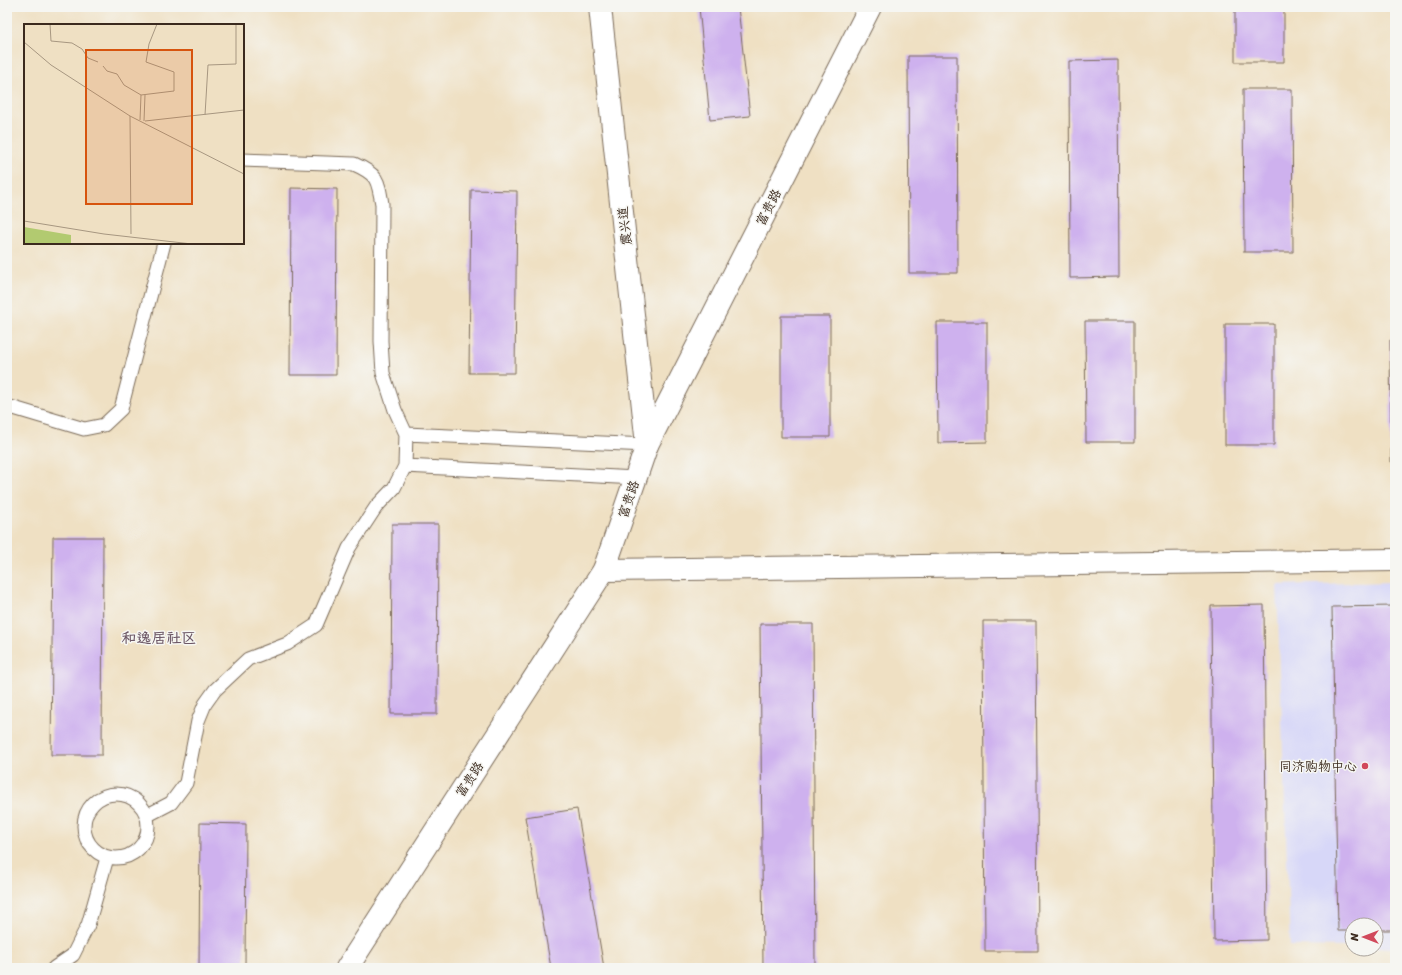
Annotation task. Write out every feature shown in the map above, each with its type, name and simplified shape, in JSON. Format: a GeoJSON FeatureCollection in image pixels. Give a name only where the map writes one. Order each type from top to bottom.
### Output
{"type":"FeatureCollection","features":[{"type":"Feature","properties":{"kind":"street","name":"震兴道"},"geometry":{"type":"LineString","coordinates":[[600,7],[647,445]]}},
{"type":"Feature","properties":{"kind":"street","name":"富贵路"},"geometry":{"type":"LineString","coordinates":[[347,968],[604,570],[647,445],[870,7]]}},
{"type":"Feature","properties":{"kind":"street"},"geometry":{"type":"LineString","coordinates":[[604,570],[1395,560]]}},
{"type":"Feature","properties":{"kind":"lane"},"geometry":{"type":"LineString","coordinates":[[146,816],[171,803],[186,783],[198,721],[205,704],[215,690],[248,659],[287,644],[316,624],[349,548],[376,507],[394,488],[405,466],[406,434],[395,410],[383,374],[381,341],[382,204],[379,185],[370,171],[354,164],[244,160]]}},
{"type":"Feature","properties":{"kind":"lane"},"geometry":{"type":"LineString","coordinates":[[7,406],[84,429],[104,425],[121,409],[164,244]]}},
{"type":"Feature","properties":{"kind":"lane"},"geometry":{"type":"LineString","coordinates":[[406,434],[647,445]]}},
{"type":"Feature","properties":{"kind":"lane"},"geometry":{"type":"LineString","coordinates":[[405,466],[636,478]]}},
{"type":"Feature","properties":{"kind":"lane"},"geometry":{"type":"LineString","coordinates":[[111,794],[122,794],[131,797],[139,803],[146,816],[148,832],[145,841],[138,850],[129,857],[118,859],[107,858],[97,853],[89,845],[84,834],[85,818],[93,803],[102,797],[111,794]]}},
{"type":"Feature","properties":{"kind":"lane"},"geometry":{"type":"LineString","coordinates":[[54,968],[73,955],[88,925],[107,858]]}},
{"type":"Feature","properties":{"kind":"shaded area","name":"同济购物中心"},"geometry":{"type":"Polygon","coordinates":[[[1395,582],[1395,948],[1384,947],[1384,917],[1344,917],[1344,947],[1290,946],[1277,585],[1395,582]]]}},
{"type":"Feature","properties":{"kind":"building"},"geometry":{"type":"Polygon","coordinates":[[[699,7],[738,7],[750,116],[710,120],[699,7]]]}},
{"type":"Feature","properties":{"kind":"building"},"geometry":{"type":"Polygon","coordinates":[[[1020,7],[1069,7],[1069,9],[1020,9],[1020,7]]]}},
{"type":"Feature","properties":{"kind":"building"},"geometry":{"type":"Polygon","coordinates":[[[1235,7],[1284,7],[1284,62],[1235,62],[1235,7]]]}},
{"type":"Feature","properties":{"kind":"building"},"geometry":{"type":"Polygon","coordinates":[[[908,56],[957,56],[958,273],[909,273],[908,56]]]}},
{"type":"Feature","properties":{"kind":"building"},"geometry":{"type":"Polygon","coordinates":[[[1118,60],[1119,277],[1070,278],[1069,61],[1118,60]]]}},
{"type":"Feature","properties":{"kind":"building"},"geometry":{"type":"Polygon","coordinates":[[[1243,89],[1292,89],[1293,252],[1244,252],[1243,89]]]}},
{"type":"Feature","properties":{"kind":"building"},"geometry":{"type":"Polygon","coordinates":[[[291,188],[337,189],[336,375],[290,375],[291,188]]]}},
{"type":"Feature","properties":{"kind":"building"},"geometry":{"type":"Polygon","coordinates":[[[471,190],[517,191],[515,373],[469,373],[471,190]]]}},
{"type":"Feature","properties":{"kind":"building"},"geometry":{"type":"Polygon","coordinates":[[[781,316],[830,316],[830,437],[781,437],[781,316]]]}},
{"type":"Feature","properties":{"kind":"building"},"geometry":{"type":"Polygon","coordinates":[[[1085,321],[1135,321],[1135,442],[1086,442],[1085,321]]]}},
{"type":"Feature","properties":{"kind":"building"},"geometry":{"type":"Polygon","coordinates":[[[937,322],[987,322],[987,442],[938,443],[937,322]]]}},
{"type":"Feature","properties":{"kind":"building"},"geometry":{"type":"Polygon","coordinates":[[[1225,324],[1274,324],[1274,445],[1225,445],[1225,324]]]}},
{"type":"Feature","properties":{"kind":"building"},"geometry":{"type":"Polygon","coordinates":[[[1390,340],[1395,340],[1395,462],[1391,462],[1390,340]]]}},
{"type":"Feature","properties":{"kind":"building"},"geometry":{"type":"Polygon","coordinates":[[[392,524],[438,524],[437,714],[391,714],[392,524]]]}},
{"type":"Feature","properties":{"kind":"building"},"geometry":{"type":"Polygon","coordinates":[[[53,537],[103,537],[102,755],[51,755],[53,537]]]}},
{"type":"Feature","properties":{"kind":"building"},"geometry":{"type":"Polygon","coordinates":[[[1264,605],[1267,940],[1214,941],[1211,606],[1264,605]]]}},
{"type":"Feature","properties":{"kind":"building","name":"同济购物中心"},"geometry":{"type":"Polygon","coordinates":[[[1395,606],[1395,930],[1384,930],[1384,917],[1344,917],[1344,931],[1338,931],[1332,607],[1395,606]]]}},
{"type":"Feature","properties":{"kind":"building"},"geometry":{"type":"Polygon","coordinates":[[[983,621],[1036,621],[1038,951],[985,951],[983,621]]]}},
{"type":"Feature","properties":{"kind":"building"},"geometry":{"type":"Polygon","coordinates":[[[760,624],[813,624],[815,968],[763,968],[760,624]]]}},
{"type":"Feature","properties":{"kind":"building"},"geometry":{"type":"Polygon","coordinates":[[[577,809],[604,968],[551,968],[525,817],[577,809]]]}},
{"type":"Feature","properties":{"kind":"building"},"geometry":{"type":"Polygon","coordinates":[[[200,823],[246,824],[245,968],[199,968],[200,823]]]}},
{"type":"Feature","properties":{"kind":"place","name":"同济购物中心"},"geometry":{"type":"Point","coordinates":[1365,766]}},
{"type":"Feature","properties":{"kind":"district","name":"和逸居社区"},"geometry":{"type":"Point","coordinates":[159,638]}}]}
